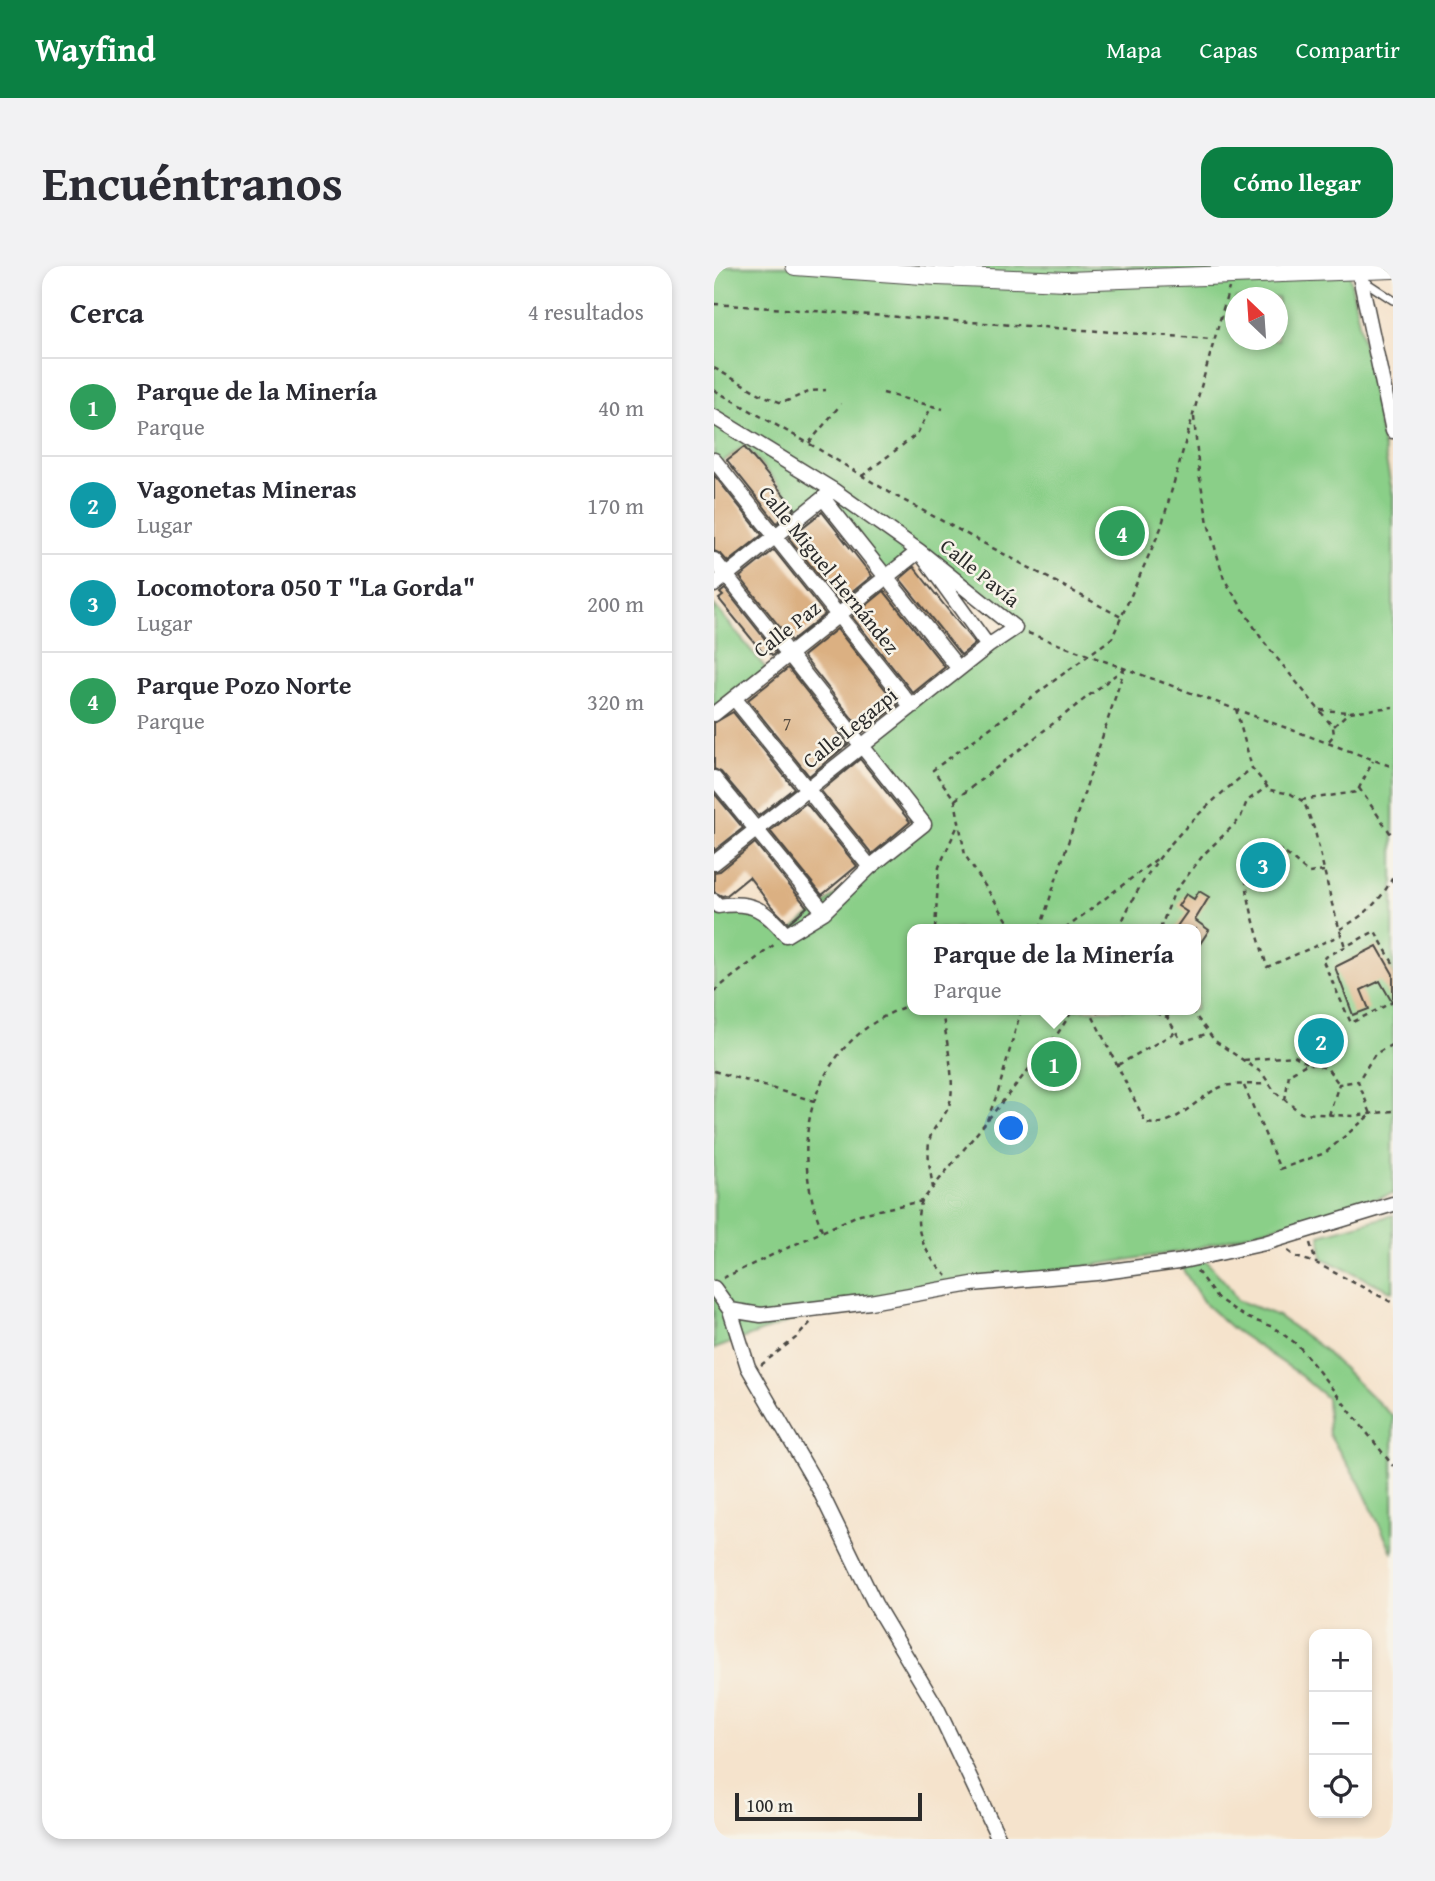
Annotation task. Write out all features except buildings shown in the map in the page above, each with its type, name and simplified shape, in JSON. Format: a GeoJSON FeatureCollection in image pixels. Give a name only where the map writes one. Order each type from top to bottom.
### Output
{"type":"FeatureCollection","features":[{"type":"Feature","properties":{"kind":"street"},"geometry":{"type":"LineString","coordinates":[[795,266],[937,271],[1067,281],[1233,276],[1338,269],[1360,275],[1393,270]]}},
{"type":"Feature","properties":{"kind":"street"},"geometry":{"type":"LineString","coordinates":[[1360,275],[1393,430]]}},
{"type":"Feature","properties":{"kind":"street","name":"Calle Pavía"},"geometry":{"type":"LineString","coordinates":[[714,417],[919,551],[1014,628]]}},
{"type":"Feature","properties":{"kind":"street","name":"Calle Miguel Hernández"},"geometry":{"type":"LineString","coordinates":[[714,460],[911,706]]}},
{"type":"Feature","properties":{"kind":"street"},"geometry":{"type":"LineString","coordinates":[[714,585],[828,494],[886,577],[959,669]]}},
{"type":"Feature","properties":{"kind":"street","name":"Calle Pavía"},"geometry":{"type":"LineString","coordinates":[[919,551],[988,646]]}},
{"type":"Feature","properties":{"kind":"street","name":"Calle Paz"},"geometry":{"type":"LineString","coordinates":[[714,714],[919,551]]}},
{"type":"Feature","properties":{"kind":"street"},"geometry":{"type":"LineString","coordinates":[[714,560],[924,824],[870,867],[824,912],[786,935],[771,917],[759,909],[745,904],[718,906],[714,901]]}},
{"type":"Feature","properties":{"kind":"street","name":"Calle Legazpi"},"geometry":{"type":"LineString","coordinates":[[714,863],[911,706],[1014,628]]}},
{"type":"Feature","properties":{"kind":"street"},"geometry":{"type":"LineString","coordinates":[[734,698],[870,867]]}},
{"type":"Feature","properties":{"kind":"street"},"geometry":{"type":"LineString","coordinates":[[714,778],[824,912]]}},
{"type":"Feature","properties":{"kind":"street"},"geometry":{"type":"LineString","coordinates":[[730,1310],[761,1315],[817,1309],[960,1286],[1096,1273],[1189,1259],[1274,1240],[1393,1204]]}},
{"type":"Feature","properties":{"kind":"street"},"geometry":{"type":"LineString","coordinates":[[714,1288],[730,1310],[752,1374],[819,1489],[875,1604],[937,1708],[999,1839]]}},
{"type":"Feature","properties":{"kind":"lane"},"geometry":{"type":"LineString","coordinates":[[1360,275],[1393,300]]}},
{"type":"Feature","properties":{"kind":"path"},"geometry":{"type":"LineString","coordinates":[[1010,924],[965,855],[955,800],[933,770],[1112,638],[1161,528],[1233,276]]}},
{"type":"Feature","properties":{"kind":"path"},"geometry":{"type":"LineString","coordinates":[[714,304],[1215,339]]}},
{"type":"Feature","properties":{"kind":"path"},"geometry":{"type":"LineString","coordinates":[[714,368],[782,403],[811,391],[826,390]]}},
{"type":"Feature","properties":{"kind":"path"},"geometry":{"type":"LineString","coordinates":[[714,390],[809,443],[891,494],[1121,617]]}},
{"type":"Feature","properties":{"kind":"path"},"geometry":{"type":"LineString","coordinates":[[883,394],[943,409]]}},
{"type":"Feature","properties":{"kind":"path"},"geometry":{"type":"LineString","coordinates":[[809,443],[841,404]]}},
{"type":"Feature","properties":{"kind":"path"},"geometry":{"type":"LineString","coordinates":[[862,476],[917,434],[932,406]]}},
{"type":"Feature","properties":{"kind":"path"},"geometry":{"type":"LineString","coordinates":[[1194,414],[1199,473],[1224,579],[1263,641],[1333,727],[1334,735],[1327,743]]}},
{"type":"Feature","properties":{"kind":"path"},"geometry":{"type":"LineString","coordinates":[[1014,628],[1393,767]]}},
{"type":"Feature","properties":{"kind":"path"},"geometry":{"type":"LineString","coordinates":[[955,800],[1125,667]]}},
{"type":"Feature","properties":{"kind":"path"},"geometry":{"type":"LineString","coordinates":[[1042,924],[1125,667]]}},
{"type":"Feature","properties":{"kind":"path"},"geometry":{"type":"LineString","coordinates":[[1320,710],[1349,712],[1393,707]]}},
{"type":"Feature","properties":{"kind":"path"},"geometry":{"type":"LineString","coordinates":[[1236,709],[1252,768],[1270,790],[1291,794],[1304,802],[1315,831],[1345,947]]}},
{"type":"Feature","properties":{"kind":"path"},"geometry":{"type":"LineString","coordinates":[[1333,727],[1349,712]]}},
{"type":"Feature","properties":{"kind":"path"},"geometry":{"type":"LineString","coordinates":[[1301,800],[1357,792],[1374,760]]}},
{"type":"Feature","properties":{"kind":"path"},"geometry":{"type":"LineString","coordinates":[[1121,924],[1128,906],[1169,843],[1210,802],[1252,768]]}},
{"type":"Feature","properties":{"kind":"path"},"geometry":{"type":"LineString","coordinates":[[1162,924],[1174,893],[1204,853],[1240,819],[1247,801],[1268,786]]}},
{"type":"Feature","properties":{"kind":"path"},"geometry":{"type":"LineString","coordinates":[[1359,788],[1393,837]]}},
{"type":"Feature","properties":{"kind":"path"},"geometry":{"type":"LineString","coordinates":[[935,924],[939,867],[959,823]]}},
{"type":"Feature","properties":{"kind":"path"},"geometry":{"type":"LineString","coordinates":[[1324,871],[1309,873],[1278,848],[1261,847],[1248,855],[1245,866],[1252,913],[1267,967],[1341,935]]}},
{"type":"Feature","properties":{"kind":"path"},"geometry":{"type":"LineString","coordinates":[[1072,924],[1160,856]]}},
{"type":"Feature","properties":{"kind":"path"},"geometry":{"type":"LineString","coordinates":[[1340,929],[1363,917],[1385,893],[1393,877]]}},
{"type":"Feature","properties":{"kind":"path"},"geometry":{"type":"LineString","coordinates":[[1393,963],[1375,931],[1322,959],[1351,1023],[1393,1002]]}},
{"type":"Feature","properties":{"kind":"path"},"geometry":{"type":"LineString","coordinates":[[714,991],[786,935]]}},
{"type":"Feature","properties":{"kind":"path"},"geometry":{"type":"LineString","coordinates":[[822,1230],[811,1202],[805,1164],[807,1121],[814,1101],[846,1046],[871,1024],[907,1006]]}},
{"type":"Feature","properties":{"kind":"path"},"geometry":{"type":"LineString","coordinates":[[933,1189],[929,1145],[932,1134],[946,1115],[951,1100],[943,1015]]}},
{"type":"Feature","properties":{"kind":"path"},"geometry":{"type":"LineString","coordinates":[[985,1124],[998,1092],[1020,1015]]}},
{"type":"Feature","properties":{"kind":"path"},"geometry":{"type":"LineString","coordinates":[[960,1286],[941,1270],[924,1247],[918,1210],[922,1201],[1070,1015]]}},
{"type":"Feature","properties":{"kind":"path"},"geometry":{"type":"LineString","coordinates":[[1095,1015],[1093,1017],[1146,1123],[1155,1125],[1180,1115],[1222,1087],[1266,1084]]}},
{"type":"Feature","properties":{"kind":"path"},"geometry":{"type":"LineString","coordinates":[[1161,1015],[1167,1017],[1182,1042],[1209,1034]]}},
{"type":"Feature","properties":{"kind":"path"},"geometry":{"type":"LineString","coordinates":[[1195,1015],[1215,1041],[1262,1073],[1275,1092],[1301,1113],[1329,1115],[1393,1111]]}},
{"type":"Feature","properties":{"kind":"path"},"geometry":{"type":"LineString","coordinates":[[1118,1065],[1176,1032]]}},
{"type":"Feature","properties":{"kind":"path"},"geometry":{"type":"LineString","coordinates":[[1339,1084],[1358,1081],[1375,1054],[1393,1044]]}},
{"type":"Feature","properties":{"kind":"path"},"geometry":{"type":"LineString","coordinates":[[1244,1060],[1295,1056],[1327,1068],[1339,1084]]}},
{"type":"Feature","properties":{"kind":"path"},"geometry":{"type":"LineString","coordinates":[[1285,1100],[1289,1074],[1308,1063]]}},
{"type":"Feature","properties":{"kind":"path"},"geometry":{"type":"LineString","coordinates":[[714,1071],[814,1101]]}},
{"type":"Feature","properties":{"kind":"path"},"geometry":{"type":"LineString","coordinates":[[1358,1081],[1371,1114]]}},
{"type":"Feature","properties":{"kind":"path"},"geometry":{"type":"LineString","coordinates":[[1329,1115],[1339,1084]]}},
{"type":"Feature","properties":{"kind":"path"},"geometry":{"type":"LineString","coordinates":[[1244,1086],[1280,1168],[1325,1153],[1371,1114]]}},
{"type":"Feature","properties":{"kind":"path"},"geometry":{"type":"LineString","coordinates":[[714,1282],[860,1214],[922,1201]]}},
{"type":"Feature","properties":{"kind":"path"},"geometry":{"type":"LineString","coordinates":[[1307,1230],[1316,1263]]}},
{"type":"Feature","properties":{"kind":"path"},"geometry":{"type":"LineString","coordinates":[[1274,1240],[1296,1256],[1316,1263],[1393,1303]]}},
{"type":"Feature","properties":{"kind":"path"},"geometry":{"type":"LineString","coordinates":[[1189,1259],[1216,1297],[1245,1317],[1273,1327],[1298,1345],[1393,1466]]}},
{"type":"Feature","properties":{"kind":"path"},"geometry":{"type":"LineString","coordinates":[[752,1374],[811,1323],[817,1309]]}},
{"type":"Feature","properties":{"kind":"green space"},"geometry":{"type":"Polygon","coordinates":[[[714,266],[1393,266],[1349,272],[1393,496],[1393,1194],[1190,1250],[832,1306],[714,1349],[714,904],[745,904],[786,935],[923,824],[863,745],[1014,628],[919,552],[886,577],[824,498],[803,514],[745,445],[718,465],[714,460],[714,266]]]}},
{"type":"Feature","properties":{"kind":"green space"},"geometry":{"type":"Polygon","coordinates":[[[714,605],[768,671],[714,714],[714,605]]]}},
{"type":"Feature","properties":{"kind":"green space"},"geometry":{"type":"Polygon","coordinates":[[[1393,1215],[1393,1292],[1322,1258],[1320,1235],[1393,1215]]]}},
{"type":"Feature","properties":{"kind":"green space"},"geometry":{"type":"Polygon","coordinates":[[[1202,1257],[1227,1284],[1237,1300],[1278,1316],[1322,1348],[1393,1417],[1393,1554],[1360,1484],[1329,1435],[1327,1398],[1295,1371],[1233,1329],[1204,1303],[1178,1262],[1202,1257]]]}},
{"type":"Feature","properties":{"kind":"place","name":"Parque Pozo Norte"},"geometry":{"type":"Point","coordinates":[1122,533]}},
{"type":"Feature","properties":{"kind":"place","name":"Locomotora 050 T \"La Gorda\""},"geometry":{"type":"Point","coordinates":[1263,865]}},
{"type":"Feature","properties":{"kind":"place","name":"Vagonetas Mineras"},"geometry":{"type":"Point","coordinates":[1321,1041]}},
{"type":"Feature","properties":{"kind":"place","name":"Parque de la Minería"},"geometry":{"type":"Point","coordinates":[1054,1064]}}]}
